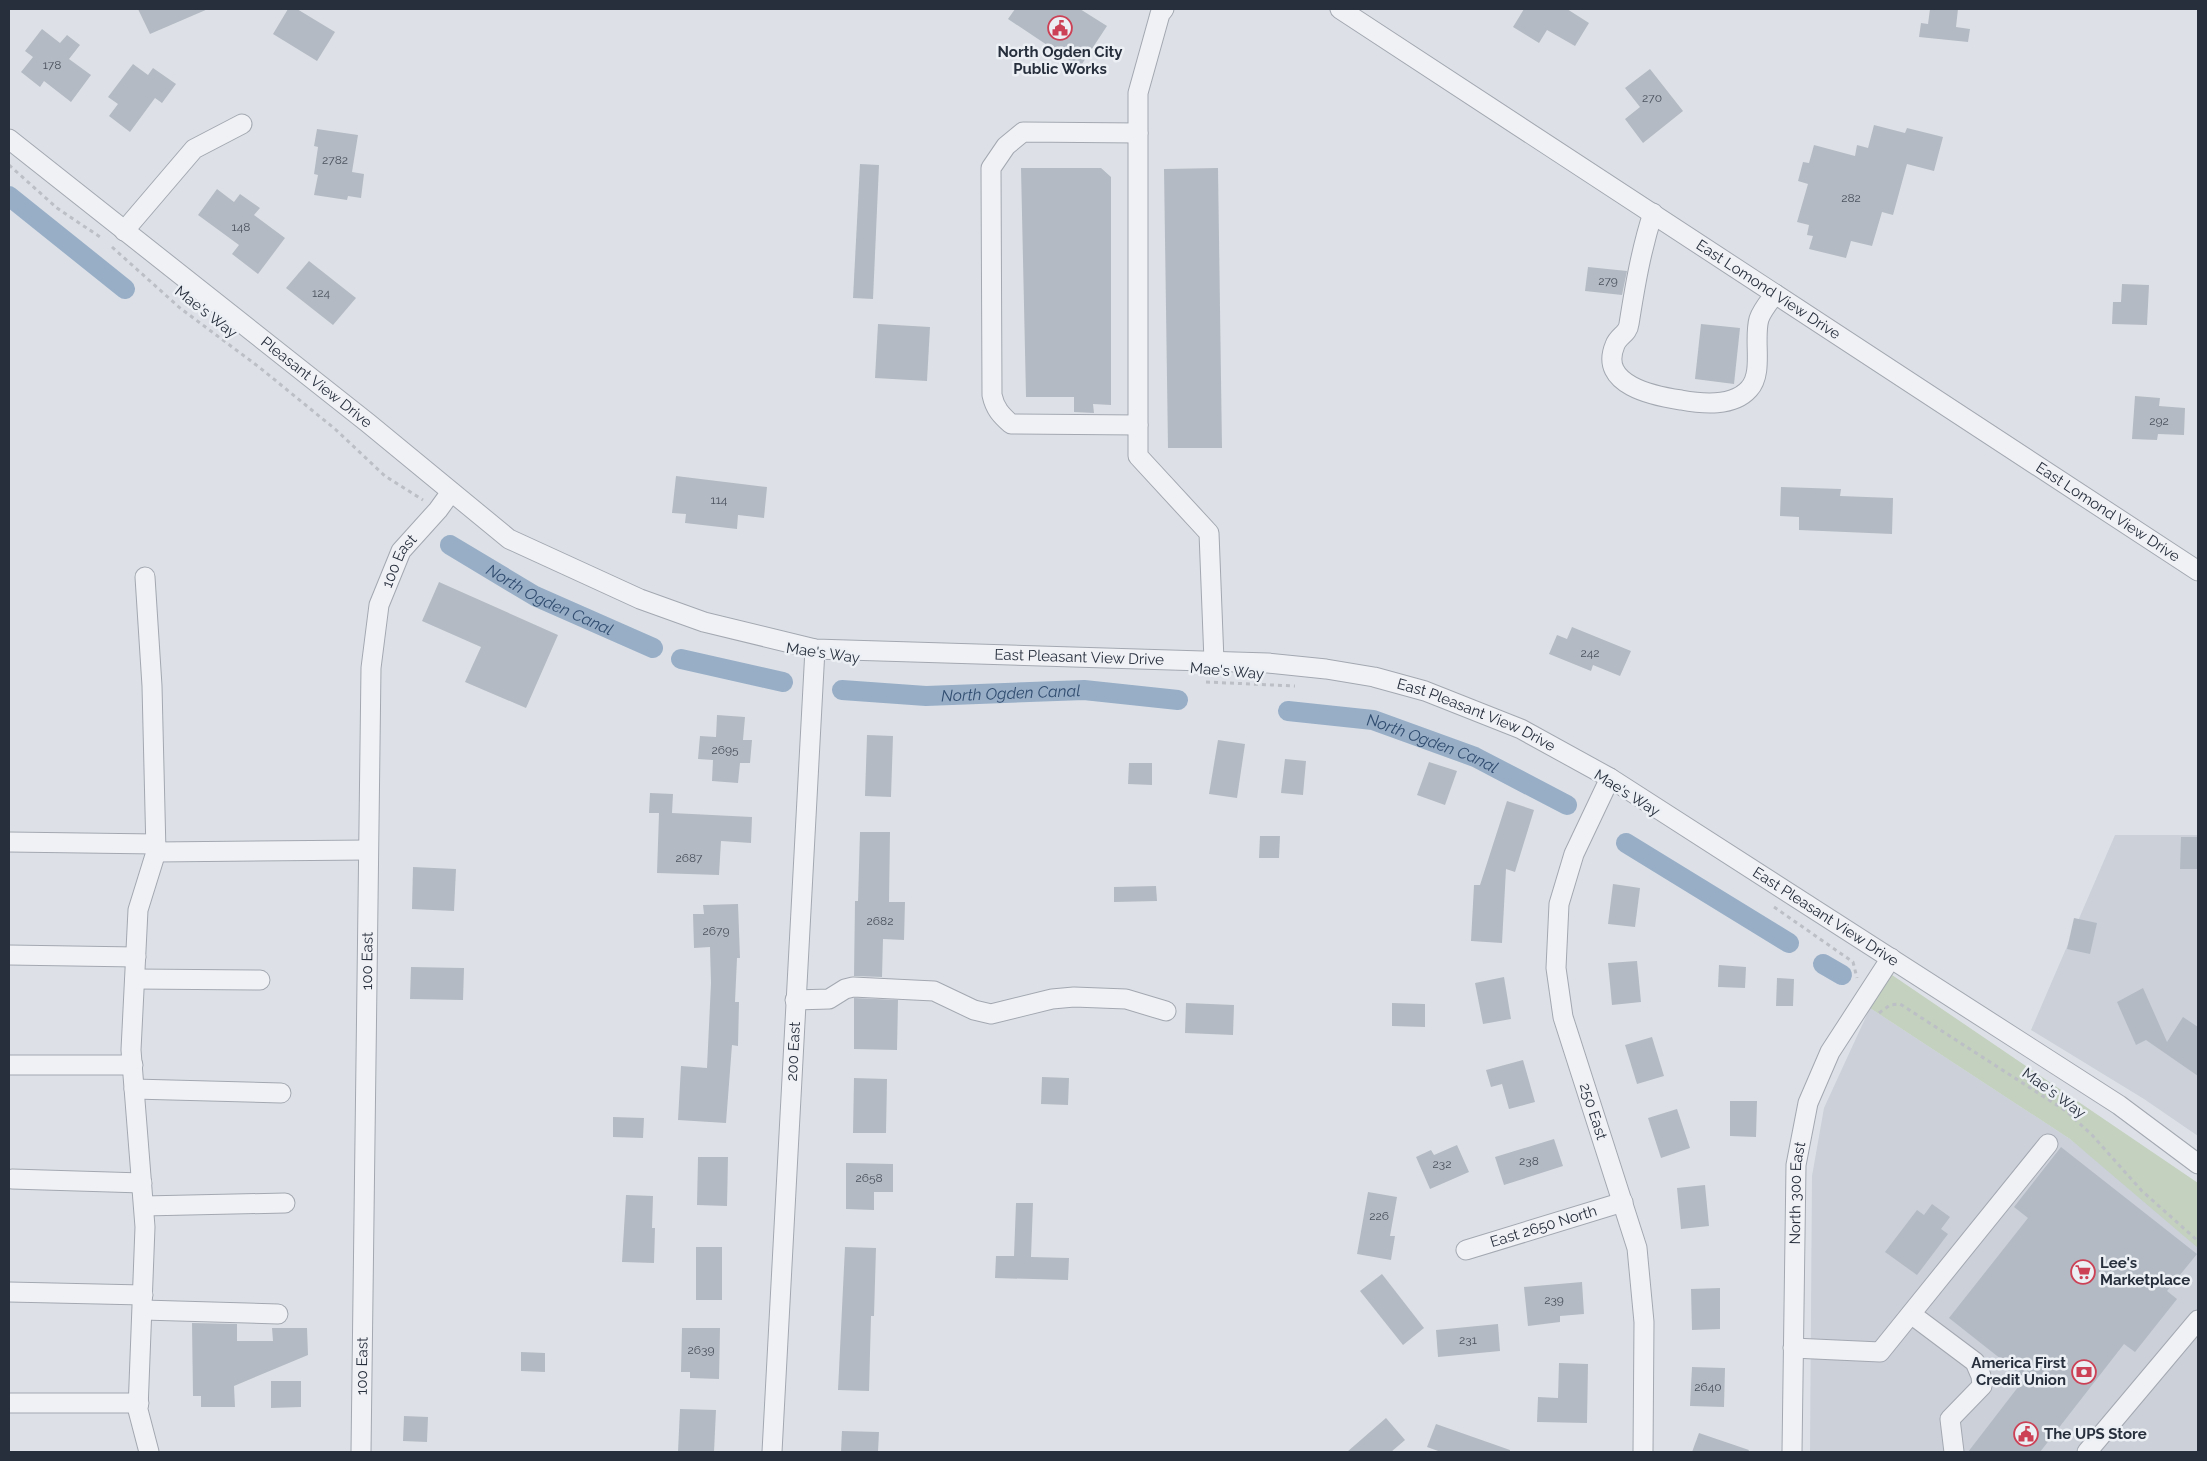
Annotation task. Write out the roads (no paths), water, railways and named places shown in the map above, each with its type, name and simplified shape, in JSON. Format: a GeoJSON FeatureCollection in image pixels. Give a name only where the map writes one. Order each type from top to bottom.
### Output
{"type":"FeatureCollection","features":[{"type":"Feature","properties":{"kind":"street","name":"East Lomond View Drive"},"geometry":{"type":"LineString","coordinates":[[1340,9],[2198,571]]}},
{"type":"Feature","properties":{"kind":"street"},"geometry":{"type":"LineString","coordinates":[[1158,11],[1138,92],[1138,456],[1209,533],[1214,661]]}},
{"type":"Feature","properties":{"kind":"street"},"geometry":{"type":"LineString","coordinates":[[124,231],[194,149],[242,124]]}},
{"type":"Feature","properties":{"kind":"street"},"geometry":{"type":"LineString","coordinates":[[1138,133],[1023,132],[1006,146],[991,168],[992,395],[994,406],[1012,424],[1138,424]]}},
{"type":"Feature","properties":{"kind":"street","name":"Pleasant View Drive"},"geometry":{"type":"LineString","coordinates":[[9,139],[368,423],[509,539],[640,599]]}},
{"type":"Feature","properties":{"kind":"street"},"geometry":{"type":"LineString","coordinates":[[1653,213],[1639,261],[1629,329],[1615,345],[1611,361],[1617,376],[1626,383],[1639,390],[1667,398],[1700,403],[1726,401],[1742,395],[1750,388],[1756,378],[1759,320],[1775,294]]}},
{"type":"Feature","properties":{"kind":"street","name":"100 East"},"geometry":{"type":"LineString","coordinates":[[361,1452],[371,668],[379,605],[402,552],[451,492]]}},
{"type":"Feature","properties":{"kind":"street"},"geometry":{"type":"LineString","coordinates":[[145,577],[152,686],[156,848],[138,910],[132,1065],[145,1226],[138,1410],[148,1452]]}},
{"type":"Feature","properties":{"kind":"street","name":"East Pleasant View Drive"},"geometry":{"type":"LineString","coordinates":[[640,599],[704,622],[815,649],[1214,661],[1326,669],[1374,677],[1425,691],[1521,729],[1610,778],[2196,1156]]}},
{"type":"Feature","properties":{"kind":"street","name":"200 East"},"geometry":{"type":"LineString","coordinates":[[772,1452],[815,649]]}},
{"type":"Feature","properties":{"kind":"street","name":"250 East"},"geometry":{"type":"LineString","coordinates":[[1610,778],[1574,854],[1559,904],[1556,968],[1563,1017],[1637,1248],[1644,1322],[1643,1452]]}},
{"type":"Feature","properties":{"kind":"street"},"geometry":{"type":"LineString","coordinates":[[9,842],[156,848],[368,850]]}},
{"type":"Feature","properties":{"kind":"street"},"geometry":{"type":"LineString","coordinates":[[9,955],[136,957]]}},
{"type":"Feature","properties":{"kind":"street","name":"North 300 East"},"geometry":{"type":"LineString","coordinates":[[1792,1452],[1796,1166],[1808,1103],[1830,1052],[1891,958]]}},
{"type":"Feature","properties":{"kind":"street"},"geometry":{"type":"LineString","coordinates":[[135,979],[260,980]]}},
{"type":"Feature","properties":{"kind":"street"},"geometry":{"type":"LineString","coordinates":[[795,1000],[829,999],[845,989],[853,987],[934,991],[974,1010],[991,1014],[1052,999],[1068,998],[1126,999],[1166,1011]]}},
{"type":"Feature","properties":{"kind":"street"},"geometry":{"type":"LineString","coordinates":[[9,1065],[132,1065]]}},
{"type":"Feature","properties":{"kind":"street"},"geometry":{"type":"LineString","coordinates":[[134,1089],[281,1093]]}},
{"type":"Feature","properties":{"kind":"street"},"geometry":{"type":"LineString","coordinates":[[1793,1348],[1880,1352],[2048,1144]]}},
{"type":"Feature","properties":{"kind":"street"},"geometry":{"type":"LineString","coordinates":[[12,1179],[142,1183]]}},
{"type":"Feature","properties":{"kind":"street","name":"East 2650 North"},"geometry":{"type":"LineString","coordinates":[[1466,1250],[1623,1202]]}},
{"type":"Feature","properties":{"kind":"street"},"geometry":{"type":"LineString","coordinates":[[144,1206],[285,1203]]}},
{"type":"Feature","properties":{"kind":"street"},"geometry":{"type":"LineString","coordinates":[[9,1292],[278,1314]]}},
{"type":"Feature","properties":{"kind":"street"},"geometry":{"type":"LineString","coordinates":[[1911,1314],[1975,1362],[1981,1376],[1982,1386],[1950,1419],[1954,1452]]}},
{"type":"Feature","properties":{"kind":"street"},"geometry":{"type":"LineString","coordinates":[[2087,1452],[2198,1320]]}},
{"type":"Feature","properties":{"kind":"street"},"geometry":{"type":"LineString","coordinates":[[9,1403],[139,1403]]}},
{"type":"Feature","properties":{"kind":"waterway","name":"North Ogden Canal"},"geometry":{"type":"LineString","coordinates":[[9,196],[125,289]]}},
{"type":"Feature","properties":{"kind":"waterway","name":"North Ogden Canal"},"geometry":{"type":"LineString","coordinates":[[450,545],[535,596],[653,648]]}},
{"type":"Feature","properties":{"kind":"waterway","name":"North Ogden Canal"},"geometry":{"type":"LineString","coordinates":[[681,659],[783,682]]}},
{"type":"Feature","properties":{"kind":"waterway","name":"North Ogden Canal"},"geometry":{"type":"LineString","coordinates":[[842,690],[926,696],[1084,690],[1178,700]]}},
{"type":"Feature","properties":{"kind":"waterway","name":"North Ogden Canal"},"geometry":{"type":"LineString","coordinates":[[1288,711],[1373,720],[1475,757],[1567,805]]}},
{"type":"Feature","properties":{"kind":"waterway","name":"North Ogden Canal"},"geometry":{"type":"LineString","coordinates":[[1626,843],[1789,943]]}},
{"type":"Feature","properties":{"kind":"waterway","name":"North Ogden Canal"},"geometry":{"type":"LineString","coordinates":[[1823,964],[1842,975]]}},
{"type":"Feature","properties":{"kind":"place","name":"North Ogden City Public Works"},"geometry":{"type":"Point","coordinates":[1060,28]}},
{"type":"Feature","properties":{"kind":"place","name":"Lee's Marketplace"},"geometry":{"type":"Point","coordinates":[2083,1272]}},
{"type":"Feature","properties":{"kind":"place","name":"America First Credit Union"},"geometry":{"type":"Point","coordinates":[2084,1372]}},
{"type":"Feature","properties":{"kind":"place","name":"The UPS Store"},"geometry":{"type":"Point","coordinates":[2026,1434]}}]}
